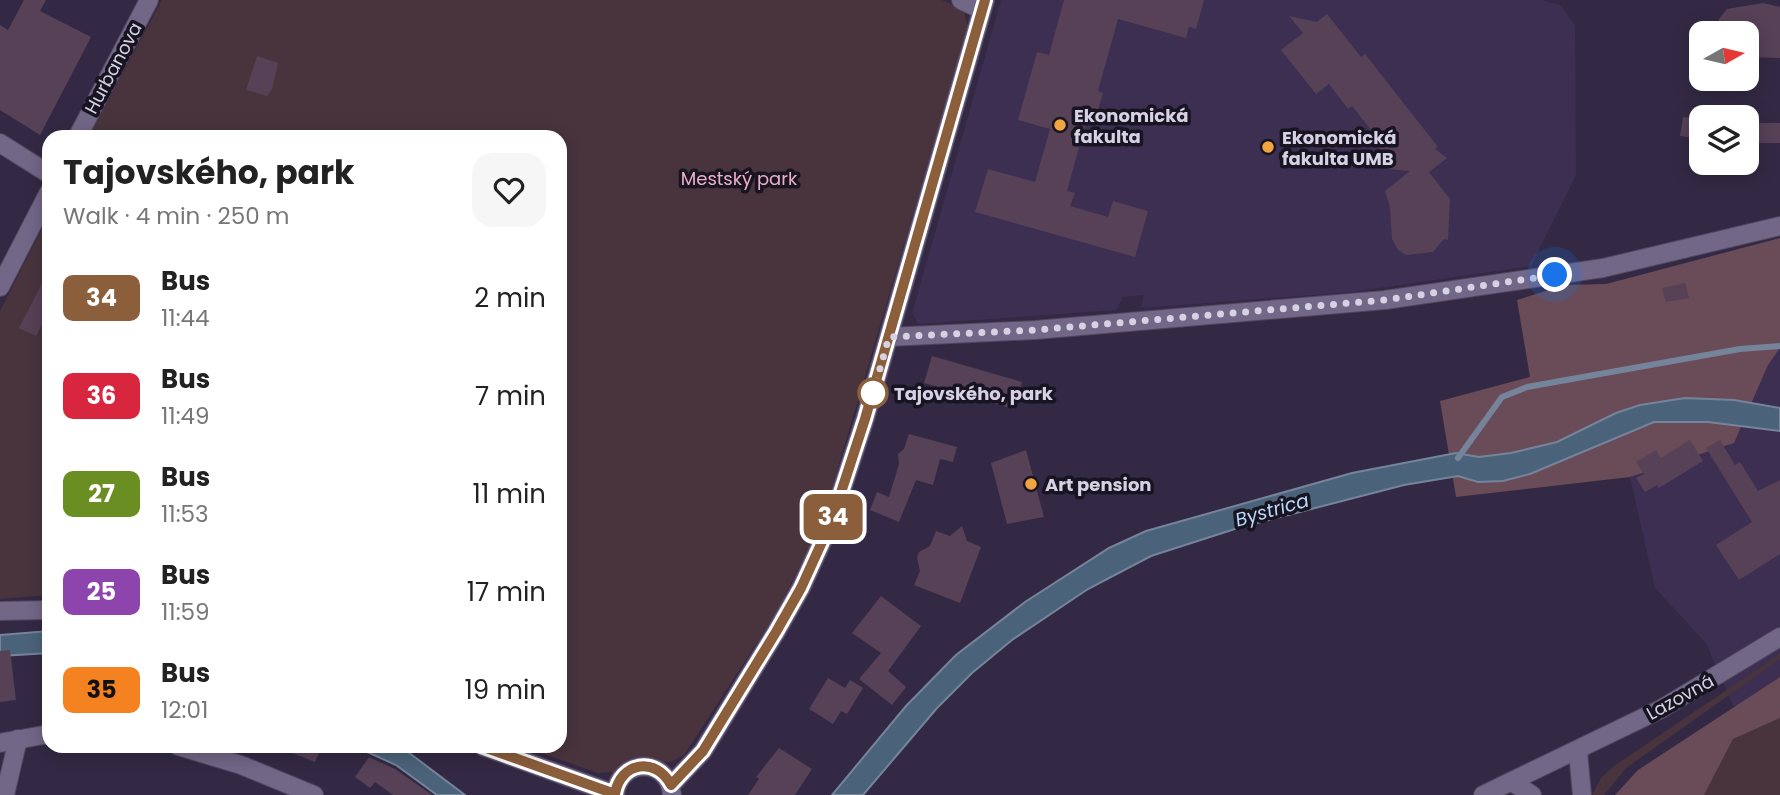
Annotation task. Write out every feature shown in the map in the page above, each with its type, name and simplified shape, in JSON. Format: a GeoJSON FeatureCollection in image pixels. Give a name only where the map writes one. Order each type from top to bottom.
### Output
{"type":"FeatureCollection","features":[{"type":"Feature","properties":{"kind":"street","name":"Hurbanova"},"geometry":{"type":"LineString","coordinates":[[81,130],[149,0]]}},
{"type":"Feature","properties":{"kind":"street"},"geometry":{"type":"LineString","coordinates":[[501,753],[615,795],[621,777],[627,771],[644,765],[661,771],[672,790],[703,751],[776,632],[819,552],[850,466],[889,337],[983,5],[961,0]]}},
{"type":"Feature","properties":{"kind":"street"},"geometry":{"type":"LineString","coordinates":[[0,143],[42,170]]}},
{"type":"Feature","properties":{"kind":"street"},"geometry":{"type":"LineString","coordinates":[[0,287],[42,206]]}},
{"type":"Feature","properties":{"kind":"street"},"geometry":{"type":"LineString","coordinates":[[889,337],[1035,330],[1385,300],[1603,268],[1780,226]]}},
{"type":"Feature","properties":{"kind":"street"},"geometry":{"type":"LineString","coordinates":[[0,611],[42,610]]}},
{"type":"Feature","properties":{"kind":"street","name":"Lazovná"},"geometry":{"type":"LineString","coordinates":[[1483,795],[1578,752],[1661,709],[1780,637]]}},
{"type":"Feature","properties":{"kind":"street"},"geometry":{"type":"LineString","coordinates":[[5,795],[9,741],[42,735]]}},
{"type":"Feature","properties":{"kind":"street"},"geometry":{"type":"LineString","coordinates":[[1578,752],[1582,795]]}},
{"type":"Feature","properties":{"kind":"street"},"geometry":{"type":"LineString","coordinates":[[201,753],[241,765],[314,795]]}},
{"type":"Feature","properties":{"kind":"street"},"geometry":{"type":"LineString","coordinates":[[1512,782],[1532,795]]}},
{"type":"Feature","properties":{"kind":"shaded area","name":"Ekonomická fakulta UMB"},"geometry":{"type":"Polygon","coordinates":[[[1001,0],[1542,0],[1560,5],[1575,25],[1576,175],[1531,266],[1352,292],[1141,308],[1144,295],[1123,297],[1116,310],[918,324],[912,313],[1001,0]]]}},
{"type":"Feature","properties":{"kind":"shaded area"},"geometry":{"type":"Polygon","coordinates":[[[1780,238],[1780,348],[1768,365],[1734,443],[1630,477],[1456,497],[1440,401],[1530,377],[1517,300],[1565,285],[1606,284],[1780,238]]]}},
{"type":"Feature","properties":{"kind":"shaded area"},"geometry":{"type":"Polygon","coordinates":[[[1780,348],[1780,677],[1734,708],[1706,643],[1655,588],[1630,477],[1734,443],[1768,365],[1780,348]]]}},
{"type":"Feature","properties":{"kind":"shaded area"},"geometry":{"type":"Polygon","coordinates":[[[1780,677],[1780,718],[1733,739],[1704,795],[1615,795],[1638,770],[1780,677]]]}},
{"type":"Feature","properties":{"kind":"green space","name":"Mestský park"},"geometry":{"type":"Polygon","coordinates":[[[162,0],[942,0],[964,10],[968,28],[829,498],[806,554],[775,615],[684,755],[670,762],[636,761],[614,772],[598,773],[541,753],[567,753],[567,130],[92,130],[162,0]]]}},
{"type":"Feature","properties":{"kind":"green space"},"geometry":{"type":"Polygon","coordinates":[[[42,229],[42,596],[0,599],[0,311],[42,229]]]}},
{"type":"Feature","properties":{"kind":"green space"},"geometry":{"type":"Polygon","coordinates":[[[1780,654],[1780,659],[1626,768],[1604,795],[1592,795],[1601,778],[1614,766],[1780,654]]]}},
{"type":"Feature","properties":{"kind":"green space"},"geometry":{"type":"Polygon","coordinates":[[[1780,718],[1780,795],[1704,795],[1733,739],[1780,718]]]}},
{"type":"Feature","properties":{"kind":"water","name":"Bystrica"},"geometry":{"type":"Polygon","coordinates":[[[1685,398],[1734,400],[1780,408],[1780,431],[1708,422],[1654,422],[1530,474],[1503,481],[1478,482],[1458,476],[1404,485],[1238,528],[1151,556],[1088,589],[1012,640],[972,673],[937,708],[863,795],[832,795],[906,706],[956,655],[1025,602],[1109,548],[1146,531],[1352,473],[1456,453],[1479,457],[1511,453],[1557,442],[1616,413],[1640,405],[1685,398]]]}},
{"type":"Feature","properties":{"kind":"water"},"geometry":{"type":"Polygon","coordinates":[[[42,632],[42,653],[0,656],[0,635],[42,632]]]}},
{"type":"Feature","properties":{"kind":"water"},"geometry":{"type":"Polygon","coordinates":[[[369,753],[409,753],[465,795],[437,795],[396,765],[369,753]]]}},
{"type":"Feature","properties":{"kind":"building"},"geometry":{"type":"Polygon","coordinates":[[[24,0],[46,0],[40,11],[91,37],[40,135],[0,110],[0,25],[8,30],[24,0]]]}},
{"type":"Feature","properties":{"kind":"building","name":"Ekonomická fakulta"},"geometry":{"type":"Polygon","coordinates":[[[1064,0],[1204,0],[1196,29],[1189,27],[1186,38],[1118,19],[1098,91],[1103,93],[1098,110],[1090,108],[1067,191],[1075,193],[1070,206],[1108,217],[1113,201],[1148,211],[1135,257],[975,212],[988,169],[1035,182],[1050,129],[1018,120],[1037,52],[1049,55],[1064,0]]]}},
{"type":"Feature","properties":{"kind":"building"},"geometry":{"type":"Polygon","coordinates":[[[1763,3],[1780,7],[1780,58],[1759,57],[1759,21],[1719,21],[1727,9],[1763,3]]]}},
{"type":"Feature","properties":{"kind":"building"},"geometry":{"type":"Polygon","coordinates":[[[1327,14],[1361,57],[1365,54],[1438,147],[1435,149],[1447,158],[1429,172],[1450,199],[1448,240],[1444,239],[1433,252],[1406,255],[1398,250],[1392,239],[1390,207],[1385,191],[1410,171],[1387,169],[1385,156],[1379,148],[1383,145],[1352,106],[1348,109],[1329,84],[1316,94],[1281,50],[1303,33],[1289,16],[1317,22],[1327,14]]]}},
{"type":"Feature","properties":{"kind":"building"},"geometry":{"type":"Polygon","coordinates":[[[257,56],[278,63],[272,89],[267,96],[246,90],[257,56]]]}},
{"type":"Feature","properties":{"kind":"building"},"geometry":{"type":"Polygon","coordinates":[[[1683,117],[1689,118],[1689,137],[1680,136],[1683,117]]]}},
{"type":"Feature","properties":{"kind":"building"},"geometry":{"type":"Polygon","coordinates":[[[1759,123],[1780,123],[1780,143],[1759,143],[1759,123]]]}},
{"type":"Feature","properties":{"kind":"building"},"geometry":{"type":"Polygon","coordinates":[[[1685,283],[1689,298],[1666,302],[1662,288],[1685,283]]]}},
{"type":"Feature","properties":{"kind":"building"},"geometry":{"type":"Polygon","coordinates":[[[42,284],[42,324],[36,336],[19,328],[42,284]]]}},
{"type":"Feature","properties":{"kind":"building"},"geometry":{"type":"Polygon","coordinates":[[[932,356],[1022,382],[1014,409],[924,383],[932,356]]]}},
{"type":"Feature","properties":{"kind":"building"},"geometry":{"type":"Polygon","coordinates":[[[909,434],[957,447],[953,462],[940,459],[933,485],[916,480],[899,522],[870,510],[877,492],[889,497],[899,464],[898,454],[904,449],[909,434]]]}},
{"type":"Feature","properties":{"kind":"building"},"geometry":{"type":"Polygon","coordinates":[[[1690,440],[1703,461],[1659,488],[1657,485],[1645,492],[1636,478],[1644,474],[1636,462],[1656,450],[1661,458],[1690,440]]]}},
{"type":"Feature","properties":{"kind":"building"},"geometry":{"type":"Polygon","coordinates":[[[1720,440],[1735,465],[1740,462],[1758,491],[1780,480],[1780,554],[1739,580],[1716,545],[1752,522],[1706,448],[1720,440]]]}},
{"type":"Feature","properties":{"kind":"building"},"geometry":{"type":"Polygon","coordinates":[[[1026,450],[1044,517],[1007,524],[991,463],[1026,450]]]}},
{"type":"Feature","properties":{"kind":"building"},"geometry":{"type":"Polygon","coordinates":[[[962,526],[967,541],[981,547],[960,603],[914,585],[920,571],[917,558],[919,552],[930,546],[936,531],[950,536],[962,526]]]}},
{"type":"Feature","properties":{"kind":"building"},"geometry":{"type":"Polygon","coordinates":[[[881,596],[921,626],[888,671],[906,687],[892,705],[859,679],[881,653],[852,633],[881,596]]]}},
{"type":"Feature","properties":{"kind":"building"},"geometry":{"type":"Polygon","coordinates":[[[10,650],[16,700],[0,702],[0,651],[10,650]]]}},
{"type":"Feature","properties":{"kind":"building"},"geometry":{"type":"Polygon","coordinates":[[[828,678],[845,688],[850,680],[863,688],[847,714],[841,711],[833,724],[809,709],[828,678]]]}},
{"type":"Feature","properties":{"kind":"building"},"geometry":{"type":"Polygon","coordinates":[[[779,748],[812,769],[795,795],[748,795],[759,779],[756,777],[779,748]]]}},
{"type":"Feature","properties":{"kind":"building"},"geometry":{"type":"Polygon","coordinates":[[[292,753],[319,753],[315,762],[292,753]]]}},
{"type":"Feature","properties":{"kind":"building"},"geometry":{"type":"Polygon","coordinates":[[[369,757],[395,769],[432,795],[393,795],[375,782],[370,788],[355,777],[369,757]]]}},
{"type":"Feature","properties":{"kind":"waterway"},"geometry":{"type":"LineString","coordinates":[[1458,458],[1502,397],[1527,387],[1740,349],[1780,346]]}},
{"type":"Feature","properties":{"kind":"bus line","name":"34"},"geometry":{"type":"LineString","coordinates":[[500,753],[615,794],[621,777],[627,771],[644,765],[661,771],[671,785],[680,779],[703,751],[801,588],[832,520],[865,419],[985,0]]}},
{"type":"Feature","properties":{"kind":"place","name":"Ekonomická fakulta"},"geometry":{"type":"Point","coordinates":[1060,125]}},
{"type":"Feature","properties":{"kind":"place","name":"Ekonomická fakulta UMB"},"geometry":{"type":"Point","coordinates":[1268,147]}},
{"type":"Feature","properties":{"kind":"place","name":"Tajovského, park"},"geometry":{"type":"Point","coordinates":[873,393]}},
{"type":"Feature","properties":{"kind":"place","name":"Art pension"},"geometry":{"type":"Point","coordinates":[1031,484]}},
{"type":"Feature","properties":{"kind":"route"},"geometry":{"type":"LineString","coordinates":[[873,393],[889,337],[1035,330],[1385,300],[1555,275]]}}]}
